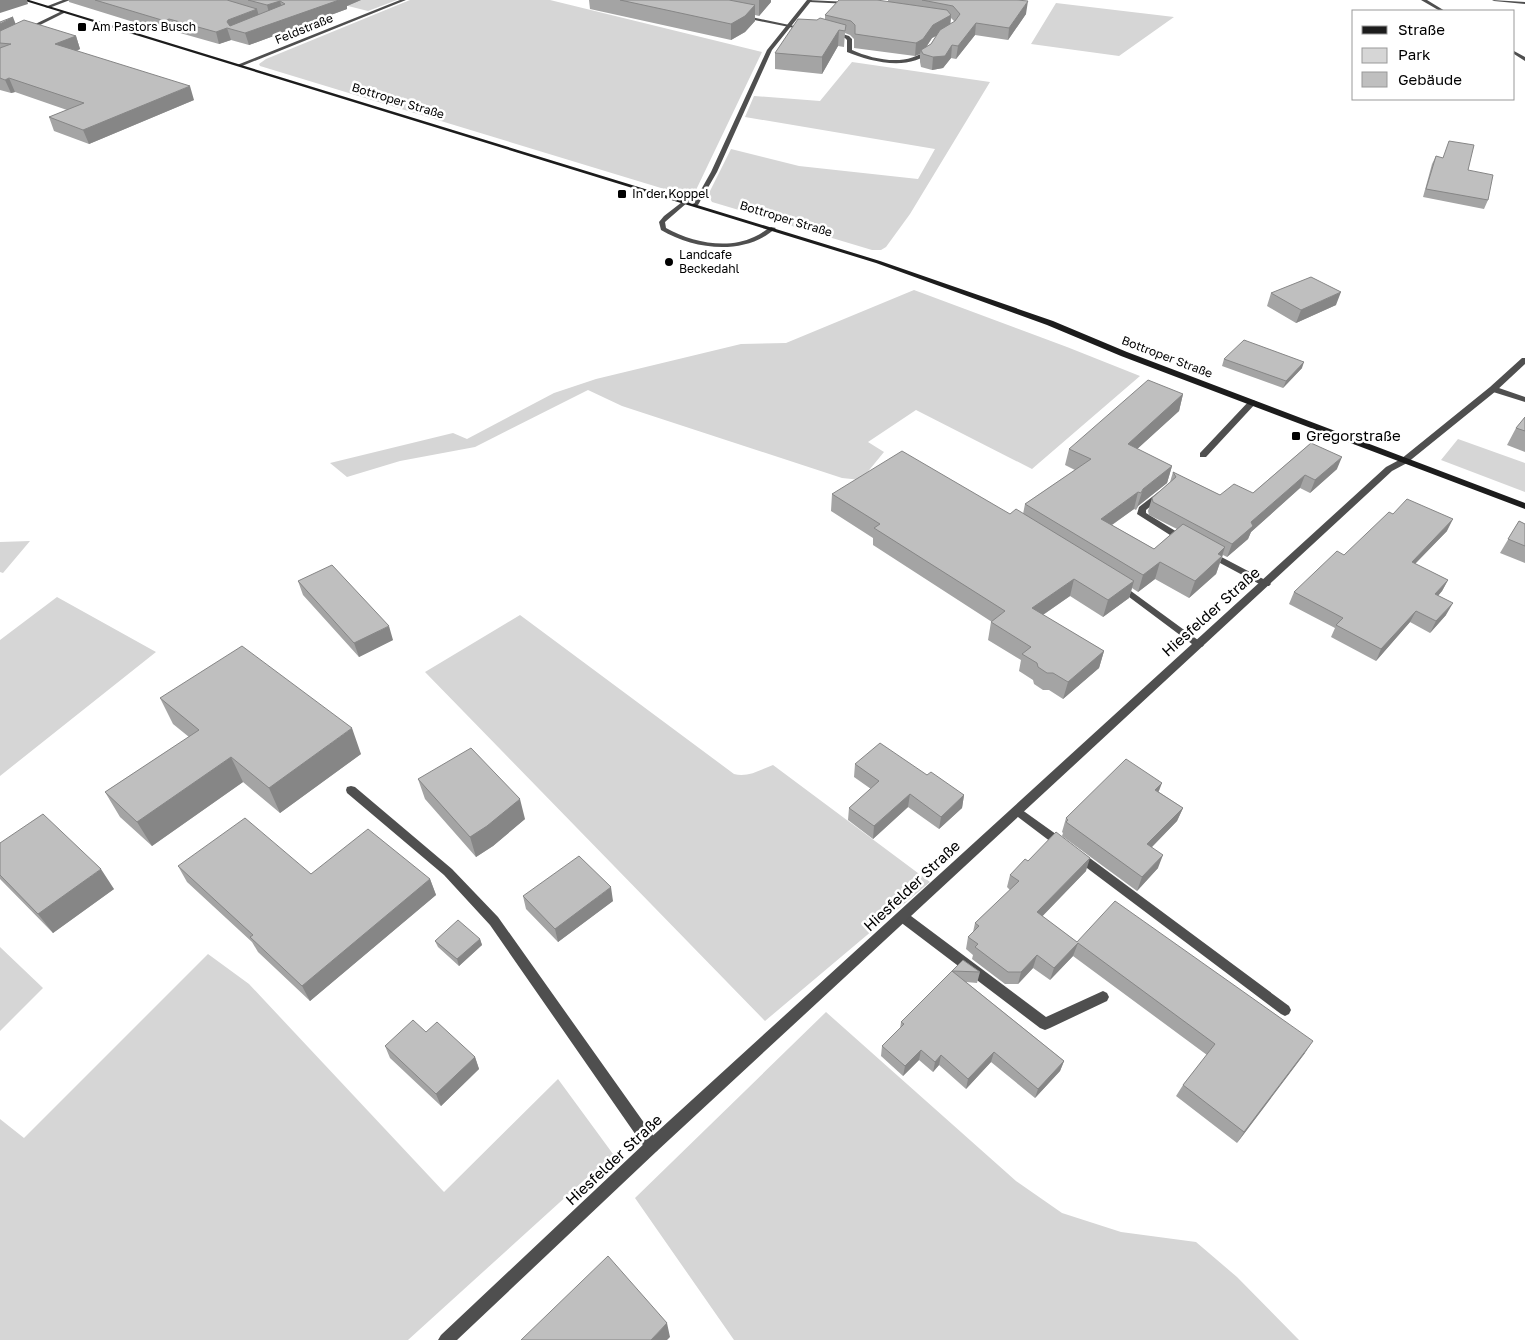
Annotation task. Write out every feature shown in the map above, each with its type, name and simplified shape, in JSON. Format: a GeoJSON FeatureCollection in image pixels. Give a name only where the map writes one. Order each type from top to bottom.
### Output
{"type":"FeatureCollection","features":[{"type":"Feature","properties":{"kind":"main road","name":"Bottroper Straße"},"geometry":{"type":"LineString","coordinates":[[24,0],[696,204],[878,262],[1050,323],[1124,354],[1525,506]]}},
{"type":"Feature","properties":{"kind":"street"},"geometry":{"type":"LineString","coordinates":[[47,7],[68,0]]}},
{"type":"Feature","properties":{"kind":"street","name":"Feldstraße"},"geometry":{"type":"LineString","coordinates":[[240,66],[404,0]]}},
{"type":"Feature","properties":{"kind":"street"},"geometry":{"type":"LineString","coordinates":[[1423,0],[1441,10]]}},
{"type":"Feature","properties":{"kind":"street"},"geometry":{"type":"LineString","coordinates":[[1494,0],[1525,3]]}},
{"type":"Feature","properties":{"kind":"street"},"geometry":{"type":"LineString","coordinates":[[696,204],[714,172],[770,50],[810,1],[851,3]]}},
{"type":"Feature","properties":{"kind":"street"},"geometry":{"type":"LineString","coordinates":[[18,34],[64,12]]}},
{"type":"Feature","properties":{"kind":"street"},"geometry":{"type":"LineString","coordinates":[[731,14],[808,29]]}},
{"type":"Feature","properties":{"kind":"street"},"geometry":{"type":"LineString","coordinates":[[828,33],[847,36],[850,40],[849,52],[854,54],[902,62],[915,61],[922,58],[933,44]]}},
{"type":"Feature","properties":{"kind":"street"},"geometry":{"type":"LineString","coordinates":[[686,201],[662,222],[663,229],[671,235],[686,240],[728,244],[747,242],[773,228]]}},
{"type":"Feature","properties":{"kind":"street"},"geometry":{"type":"LineString","coordinates":[[1404,461],[1493,389],[1525,360]]}},
{"type":"Feature","properties":{"kind":"street"},"geometry":{"type":"LineString","coordinates":[[1493,389],[1525,400]]}},
{"type":"Feature","properties":{"kind":"street"},"geometry":{"type":"LineString","coordinates":[[1203,455],[1253,402]]}},
{"type":"Feature","properties":{"kind":"street","name":"Hiesfelder Straße"},"geometry":{"type":"LineString","coordinates":[[446,1340],[652,1146],[1389,469],[1404,461]]}},
{"type":"Feature","properties":{"kind":"street"},"geometry":{"type":"LineString","coordinates":[[1167,488],[1142,509],[1141,514],[1266,584]]}},
{"type":"Feature","properties":{"kind":"street"},"geometry":{"type":"LineString","coordinates":[[1111,580],[1199,645]]}},
{"type":"Feature","properties":{"kind":"street"},"geometry":{"type":"LineString","coordinates":[[351,790],[448,872],[494,921],[652,1146]]}},
{"type":"Feature","properties":{"kind":"street"},"geometry":{"type":"LineString","coordinates":[[1018,811],[1286,1010]]}},
{"type":"Feature","properties":{"kind":"street"},"geometry":{"type":"LineString","coordinates":[[903,917],[1045,1024],[1103,997]]}},
{"type":"Feature","properties":{"kind":"green space"},"geometry":{"type":"Polygon","coordinates":[[[324,0],[397,0],[368,11],[324,0]]]}},
{"type":"Feature","properties":{"kind":"green space"},"geometry":{"type":"Polygon","coordinates":[[[410,0],[550,0],[762,52],[696,190],[684,195],[260,66],[259,64],[266,59],[410,0]]]}},
{"type":"Feature","properties":{"kind":"green space"},"geometry":{"type":"Polygon","coordinates":[[[1056,3],[1174,17],[1119,56],[1031,44],[1056,3]]]}},
{"type":"Feature","properties":{"kind":"green space"},"geometry":{"type":"Polygon","coordinates":[[[852,62],[990,82],[910,214],[886,247],[881,250],[872,250],[712,202],[708,195],[731,149],[799,166],[918,179],[935,149],[745,117],[754,96],[820,101],[852,62]]]}},
{"type":"Feature","properties":{"kind":"green space"},"geometry":{"type":"Polygon","coordinates":[[[914,290],[1140,376],[1032,469],[916,410],[868,442],[884,452],[861,480],[842,478],[622,406],[588,390],[475,447],[400,461],[347,477],[330,463],[453,433],[467,439],[554,393],[596,379],[741,344],[786,343],[914,290]]]}},
{"type":"Feature","properties":{"kind":"green space"},"geometry":{"type":"Polygon","coordinates":[[[1458,439],[1525,463],[1525,492],[1441,460],[1458,439]]]}},
{"type":"Feature","properties":{"kind":"green space"},"geometry":{"type":"Polygon","coordinates":[[[30,541],[3,573],[0,572],[0,542],[30,541]]]}},
{"type":"Feature","properties":{"kind":"green space"},"geometry":{"type":"Polygon","coordinates":[[[57,597],[156,652],[0,776],[0,640],[57,597]]]}},
{"type":"Feature","properties":{"kind":"green space"},"geometry":{"type":"Polygon","coordinates":[[[520,615],[734,774],[749,774],[773,765],[930,882],[765,1021],[425,672],[520,615]]]}},
{"type":"Feature","properties":{"kind":"green space"},"geometry":{"type":"Polygon","coordinates":[[[0,947],[43,988],[0,1031],[0,947]]]}},
{"type":"Feature","properties":{"kind":"green space"},"geometry":{"type":"Polygon","coordinates":[[[208,954],[249,984],[444,1192],[558,1079],[613,1154],[408,1340],[0,1340],[0,1119],[24,1138],[208,954]]]}},
{"type":"Feature","properties":{"kind":"green space"},"geometry":{"type":"Polygon","coordinates":[[[826,1012],[1016,1181],[1062,1213],[1121,1232],[1196,1242],[1237,1277],[1299,1340],[734,1340],[635,1198],[826,1012]]]}},
{"type":"Feature","properties":{"kind":"building"},"geometry":{"type":"Polygon","coordinates":[[[95,0],[227,0],[257,9],[228,20],[227,22],[230,26],[285,4],[280,1],[267,5],[248,0],[339,0],[245,33],[227,28],[216,32],[169,19],[165,21],[95,0]]]}},
{"type":"Feature","properties":{"kind":"building"},"geometry":{"type":"Polygon","coordinates":[[[620,0],[729,0],[755,5],[745,16],[731,24],[620,0]]]}},
{"type":"Feature","properties":{"kind":"building"},"geometry":{"type":"Polygon","coordinates":[[[839,0],[877,0],[947,10],[951,15],[933,25],[923,39],[916,43],[855,34],[855,25],[851,21],[825,15],[839,0]]]}},
{"type":"Feature","properties":{"kind":"building"},"geometry":{"type":"Polygon","coordinates":[[[922,0],[1028,1],[1009,28],[976,23],[958,46],[952,45],[945,56],[933,57],[923,54],[921,50],[931,44],[940,30],[955,21],[960,14],[953,6],[922,0]]]}},
{"type":"Feature","properties":{"kind":"building"},"geometry":{"type":"Polygon","coordinates":[[[820,18],[846,25],[845,31],[839,30],[822,57],[775,53],[798,19],[817,20],[820,18]]]}},
{"type":"Feature","properties":{"kind":"building"},"geometry":{"type":"Polygon","coordinates":[[[24,20],[76,36],[55,44],[190,86],[83,130],[49,117],[84,103],[9,78],[5,80],[0,78],[0,48],[11,44],[0,43],[0,31],[24,20]]]}},
{"type":"Feature","properties":{"kind":"building"},"geometry":{"type":"Polygon","coordinates":[[[1449,141],[1474,145],[1468,170],[1493,175],[1488,200],[1426,189],[1436,156],[1443,158],[1449,141]]]}},
{"type":"Feature","properties":{"kind":"building"},"geometry":{"type":"Polygon","coordinates":[[[1311,277],[1341,292],[1301,310],[1271,293],[1311,277]]]}},
{"type":"Feature","properties":{"kind":"building"},"geometry":{"type":"Polygon","coordinates":[[[1244,340],[1304,362],[1286,381],[1224,359],[1244,340]]]}},
{"type":"Feature","properties":{"kind":"building"},"geometry":{"type":"Polygon","coordinates":[[[1148,380],[1183,394],[1128,444],[1172,466],[1143,489],[1141,493],[1138,492],[1101,519],[1154,549],[1183,524],[1225,547],[1218,554],[1222,556],[1195,581],[1160,562],[1143,575],[1025,504],[1091,459],[1069,449],[1148,380]]]}},
{"type":"Feature","properties":{"kind":"building"},"geometry":{"type":"Polygon","coordinates":[[[1525,417],[1525,431],[1516,428],[1525,417]]]}},
{"type":"Feature","properties":{"kind":"building"},"geometry":{"type":"Polygon","coordinates":[[[1311,443],[1342,457],[1315,480],[1305,475],[1251,522],[1253,526],[1232,544],[1153,502],[1152,498],[1176,477],[1173,472],[1220,495],[1234,484],[1253,493],[1311,443]]]}},
{"type":"Feature","properties":{"kind":"building"},"geometry":{"type":"Polygon","coordinates":[[[902,451],[1010,514],[1016,509],[1134,581],[1108,600],[1074,579],[1032,608],[1104,651],[1068,682],[1038,667],[1037,663],[1022,654],[1031,647],[991,622],[1005,611],[874,528],[880,524],[832,494],[902,451]]]}},
{"type":"Feature","properties":{"kind":"building"},"geometry":{"type":"Polygon","coordinates":[[[1407,499],[1453,519],[1412,562],[1448,580],[1435,594],[1453,603],[1436,621],[1416,611],[1381,649],[1336,625],[1343,618],[1294,592],[1337,551],[1344,555],[1389,512],[1393,514],[1407,499]]]}},
{"type":"Feature","properties":{"kind":"building"},"geometry":{"type":"Polygon","coordinates":[[[1519,521],[1525,524],[1525,546],[1508,539],[1519,521]]]}},
{"type":"Feature","properties":{"kind":"building"},"geometry":{"type":"Polygon","coordinates":[[[332,565],[389,626],[354,643],[298,581],[332,565]]]}},
{"type":"Feature","properties":{"kind":"building"},"geometry":{"type":"Polygon","coordinates":[[[242,646],[352,728],[269,788],[231,757],[137,822],[105,792],[199,730],[160,698],[242,646]]]}},
{"type":"Feature","properties":{"kind":"building"},"geometry":{"type":"Polygon","coordinates":[[[880,743],[927,775],[931,772],[964,795],[941,817],[910,794],[874,826],[849,808],[879,781],[855,764],[880,743]]]}},
{"type":"Feature","properties":{"kind":"building"},"geometry":{"type":"Polygon","coordinates":[[[471,748],[520,799],[487,826],[470,837],[418,779],[471,748]]]}},
{"type":"Feature","properties":{"kind":"building"},"geometry":{"type":"Polygon","coordinates":[[[1126,759],[1162,783],[1155,790],[1183,808],[1147,844],[1163,855],[1142,877],[1066,822],[1068,820],[1066,818],[1126,759]]]}},
{"type":"Feature","properties":{"kind":"building"},"geometry":{"type":"Polygon","coordinates":[[[43,814],[101,869],[38,914],[0,875],[0,843],[43,814]]]}},
{"type":"Feature","properties":{"kind":"building"},"geometry":{"type":"Polygon","coordinates":[[[245,818],[311,874],[368,829],[430,879],[302,986],[250,937],[253,935],[178,866],[245,818]]]}},
{"type":"Feature","properties":{"kind":"building"},"geometry":{"type":"Polygon","coordinates":[[[1056,832],[1090,858],[1037,912],[1077,942],[1115,901],[1313,1041],[1244,1132],[1183,1085],[1215,1044],[1078,943],[1054,968],[1037,955],[1021,972],[1008,972],[975,947],[978,944],[968,937],[979,926],[975,923],[1019,881],[1010,875],[1025,859],[1028,861],[1056,832]]]}},
{"type":"Feature","properties":{"kind":"building"},"geometry":{"type":"Polygon","coordinates":[[[579,856],[611,887],[555,929],[523,896],[579,856]]]}},
{"type":"Feature","properties":{"kind":"building"},"geometry":{"type":"Polygon","coordinates":[[[458,920],[480,939],[457,959],[435,941],[458,920]]]}},
{"type":"Feature","properties":{"kind":"building"},"geometry":{"type":"Polygon","coordinates":[[[963,960],[980,972],[952,971],[963,960]]]}},
{"type":"Feature","properties":{"kind":"building"},"geometry":{"type":"Polygon","coordinates":[[[952,971],[1064,1061],[1038,1089],[994,1052],[968,1079],[941,1055],[935,1062],[921,1050],[905,1066],[882,1046],[904,1024],[901,1022],[952,971]]]}},
{"type":"Feature","properties":{"kind":"building"},"geometry":{"type":"Polygon","coordinates":[[[413,1020],[426,1032],[437,1022],[475,1057],[436,1094],[385,1046],[413,1020]]]}},
{"type":"Feature","properties":{"kind":"building"},"geometry":{"type":"Polygon","coordinates":[[[608,1256],[667,1323],[651,1340],[521,1340],[608,1256]]]}},
{"type":"Feature","properties":{"kind":"place","name":"Am Pastors Busch"},"geometry":{"type":"Point","coordinates":[82,27]}},
{"type":"Feature","properties":{"kind":"place","name":"In der Koppel"},"geometry":{"type":"Point","coordinates":[622,194]}},
{"type":"Feature","properties":{"kind":"place","name":"Landcafe Beckedahl"},"geometry":{"type":"Point","coordinates":[669,262]}},
{"type":"Feature","properties":{"kind":"place","name":"Gregorstraße"},"geometry":{"type":"Point","coordinates":[1296,436]}}]}
